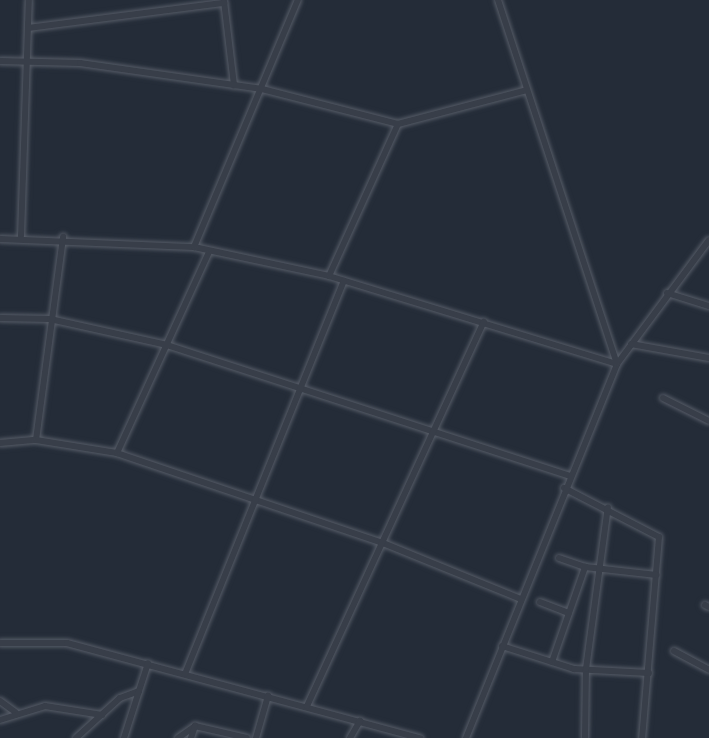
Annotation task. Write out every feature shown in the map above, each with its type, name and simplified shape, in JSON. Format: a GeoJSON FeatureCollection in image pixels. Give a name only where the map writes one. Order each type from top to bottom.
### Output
{"type":"FeatureCollection","features":[{"type":"Feature","properties":{"kind":"street"},"geometry":{"type":"LineString","coordinates":[[21,236],[29,0]]}},
{"type":"Feature","properties":{"kind":"street"},"geometry":{"type":"LineString","coordinates":[[194,247],[298,0]]}},
{"type":"Feature","properties":{"kind":"street"},"geometry":{"type":"LineString","coordinates":[[498,0],[616,364]]}},
{"type":"Feature","properties":{"kind":"street"},"geometry":{"type":"LineString","coordinates":[[28,28],[224,2],[234,85]]}},
{"type":"Feature","properties":{"kind":"street"},"geometry":{"type":"LineString","coordinates":[[0,61],[27,60],[262,89],[398,124],[527,90]]}},
{"type":"Feature","properties":{"kind":"street"},"geometry":{"type":"LineString","coordinates":[[329,276],[398,124]]}},
{"type":"Feature","properties":{"kind":"street"},"geometry":{"type":"LineString","coordinates":[[0,239],[21,236],[63,237],[194,247],[329,276],[616,364]]}},
{"type":"Feature","properties":{"kind":"street"},"geometry":{"type":"LineString","coordinates":[[36,440],[63,237]]}},
{"type":"Feature","properties":{"kind":"street"},"geometry":{"type":"LineString","coordinates":[[466,738],[564,488],[616,364],[667,293],[709,240]]}},
{"type":"Feature","properties":{"kind":"street"},"geometry":{"type":"LineString","coordinates":[[117,453],[209,252]]}},
{"type":"Feature","properties":{"kind":"street"},"geometry":{"type":"LineString","coordinates":[[185,674],[344,281]]}},
{"type":"Feature","properties":{"kind":"street"},"geometry":{"type":"LineString","coordinates":[[667,293],[709,306]]}},
{"type":"Feature","properties":{"kind":"street"},"geometry":{"type":"LineString","coordinates":[[0,318],[51,319],[167,345],[569,476]]}},
{"type":"Feature","properties":{"kind":"street"},"geometry":{"type":"LineString","coordinates":[[307,706],[435,433],[484,322]]}},
{"type":"Feature","properties":{"kind":"street"},"geometry":{"type":"LineString","coordinates":[[631,344],[709,358]]}},
{"type":"Feature","properties":{"kind":"street"},"geometry":{"type":"LineString","coordinates":[[663,398],[709,421]]}},
{"type":"Feature","properties":{"kind":"street"},"geometry":{"type":"LineString","coordinates":[[0,443],[36,440],[117,453],[257,497],[382,543],[520,599]]}},
{"type":"Feature","properties":{"kind":"street"},"geometry":{"type":"LineString","coordinates":[[564,488],[608,507],[656,533],[657,575],[642,738]]}},
{"type":"Feature","properties":{"kind":"street"},"geometry":{"type":"LineString","coordinates":[[585,738],[586,669],[597,569],[608,507]]}},
{"type":"Feature","properties":{"kind":"street"},"geometry":{"type":"LineString","coordinates":[[559,558],[585,567],[657,575]]}},
{"type":"Feature","properties":{"kind":"street"},"geometry":{"type":"LineString","coordinates":[[552,662],[585,567]]}},
{"type":"Feature","properties":{"kind":"street"},"geometry":{"type":"LineString","coordinates":[[540,602],[569,613]]}},
{"type":"Feature","properties":{"kind":"street"},"geometry":{"type":"LineString","coordinates":[[0,643],[54,641],[148,663],[420,738]]}},
{"type":"Feature","properties":{"kind":"street"},"geometry":{"type":"LineString","coordinates":[[502,646],[552,662],[586,669],[649,674]]}},
{"type":"Feature","properties":{"kind":"street"},"geometry":{"type":"LineString","coordinates":[[674,651],[709,670]]}},
{"type":"Feature","properties":{"kind":"street"},"geometry":{"type":"LineString","coordinates":[[117,738],[125,736],[148,663]]}},
{"type":"Feature","properties":{"kind":"street"},"geometry":{"type":"LineString","coordinates":[[76,738],[120,698],[139,691]]}},
{"type":"Feature","properties":{"kind":"street"},"geometry":{"type":"LineString","coordinates":[[256,738],[268,696]]}},
{"type":"Feature","properties":{"kind":"street"},"geometry":{"type":"LineString","coordinates":[[0,701],[15,712]]}},
{"type":"Feature","properties":{"kind":"street"},"geometry":{"type":"LineString","coordinates":[[0,720],[15,712],[58,706],[102,715]]}},
{"type":"Feature","properties":{"kind":"street"},"geometry":{"type":"LineString","coordinates":[[350,738],[360,721]]}},
{"type":"Feature","properties":{"kind":"street"},"geometry":{"type":"LineString","coordinates":[[191,738],[195,726]]}},
{"type":"Feature","properties":{"kind":"street"},"geometry":{"type":"LineString","coordinates":[[178,738],[195,726],[247,738]]}},
{"type":"Feature","properties":{"kind":"street"},"geometry":{"type":"LineString","coordinates":[[214,738],[218,731]]}}]}
